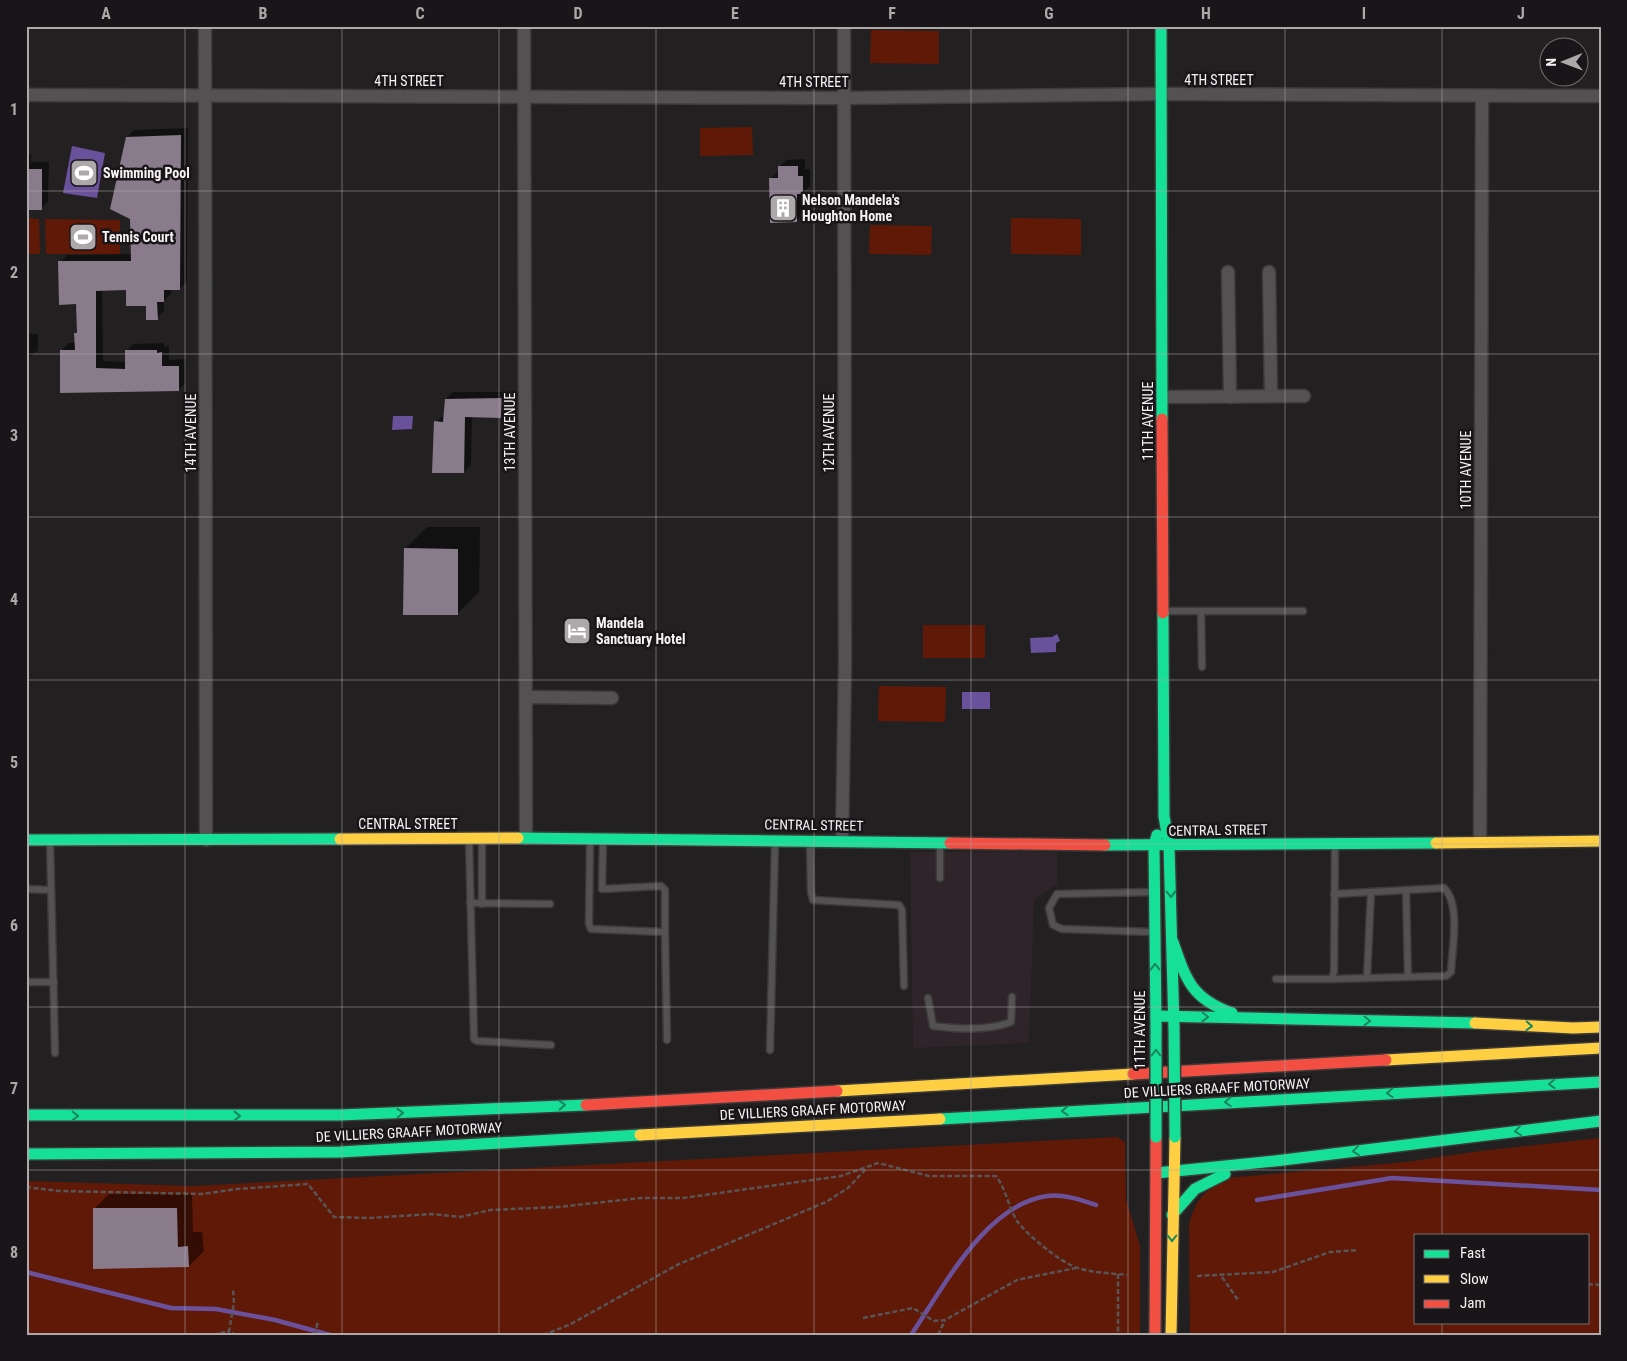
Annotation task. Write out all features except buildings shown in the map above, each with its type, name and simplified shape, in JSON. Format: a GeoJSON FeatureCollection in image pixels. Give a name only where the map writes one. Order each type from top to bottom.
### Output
{"type":"FeatureCollection","features":[{"type":"Feature","properties":{"kind":"main road","name":"11TH AVENUE"},"geometry":{"type":"LineString","coordinates":[[1161,26],[1164,816],[1169,846],[1173,942],[1175,1137],[1171,1335]]}},
{"type":"Feature","properties":{"kind":"main road","name":"11TH AVENUE"},"geometry":{"type":"LineString","coordinates":[[1155,1335],[1156,1021],[1154,845],[1164,816]]}},
{"type":"Feature","properties":{"kind":"main road","name":"CENTRAL STREET"},"geometry":{"type":"LineString","coordinates":[[26,840],[603,838],[1169,846],[1601,841]]}},
{"type":"Feature","properties":{"kind":"main road"},"geometry":{"type":"LineString","coordinates":[[1173,942],[1192,990],[1218,1009],[1247,1018]]}},
{"type":"Feature","properties":{"kind":"main road"},"geometry":{"type":"LineString","coordinates":[[1156,1021],[1173,1022],[1247,1018],[1466,1022],[1573,1028],[1601,1027]]}},
{"type":"Feature","properties":{"kind":"main road"},"geometry":{"type":"LineString","coordinates":[[26,1115],[340,1115],[469,1110],[1601,1048]]}},
{"type":"Feature","properties":{"kind":"main road","name":"DE VILLIERS GRAAFF MOTORWAY"},"geometry":{"type":"LineString","coordinates":[[26,1154],[340,1152],[1601,1082]]}},
{"type":"Feature","properties":{"kind":"main road"},"geometry":{"type":"LineString","coordinates":[[1156,1173],[1274,1161],[1601,1121]]}},
{"type":"Feature","properties":{"kind":"main road"},"geometry":{"type":"LineString","coordinates":[[1172,1215],[1192,1190],[1207,1180],[1274,1161]]}},
{"type":"Feature","properties":{"kind":"street","name":"14TH AVENUE"},"geometry":{"type":"LineString","coordinates":[[205,26],[206,840]]}},
{"type":"Feature","properties":{"kind":"street","name":"13TH AVENUE"},"geometry":{"type":"LineString","coordinates":[[524,26],[526,838]]}},
{"type":"Feature","properties":{"kind":"street","name":"12TH AVENUE"},"geometry":{"type":"LineString","coordinates":[[842,840],[845,665],[844,26]]}},
{"type":"Feature","properties":{"kind":"street","name":"4TH STREET"},"geometry":{"type":"LineString","coordinates":[[26,96],[844,98],[1161,94],[1482,97],[1601,96]]}},
{"type":"Feature","properties":{"kind":"street","name":"10TH AVENUE"},"geometry":{"type":"LineString","coordinates":[[1480,842],[1482,97]]}},
{"type":"Feature","properties":{"kind":"street"},"geometry":{"type":"LineString","coordinates":[[1228,272],[1230,396]]}},
{"type":"Feature","properties":{"kind":"street"},"geometry":{"type":"LineString","coordinates":[[1269,272],[1271,396]]}},
{"type":"Feature","properties":{"kind":"street"},"geometry":{"type":"LineString","coordinates":[[1163,397],[1304,396]]}},
{"type":"Feature","properties":{"kind":"street"},"geometry":{"type":"LineString","coordinates":[[526,698],[612,698]]}},
{"type":"Feature","properties":{"kind":"lane"},"geometry":{"type":"LineString","coordinates":[[1164,611],[1303,611]]}},
{"type":"Feature","properties":{"kind":"lane"},"geometry":{"type":"LineString","coordinates":[[1201,611],[1202,667]]}},
{"type":"Feature","properties":{"kind":"lane"},"geometry":{"type":"LineString","coordinates":[[469,838],[474,1039],[477,1041],[551,1045]]}},
{"type":"Feature","properties":{"kind":"lane"},"geometry":{"type":"LineString","coordinates":[[482,838],[482,904]]}},
{"type":"Feature","properties":{"kind":"lane"},"geometry":{"type":"LineString","coordinates":[[590,838],[588,888],[589,924],[591,929],[665,932]]}},
{"type":"Feature","properties":{"kind":"lane"},"geometry":{"type":"LineString","coordinates":[[602,888],[603,838]]}},
{"type":"Feature","properties":{"kind":"lane"},"geometry":{"type":"LineString","coordinates":[[50,840],[55,1053]]}},
{"type":"Feature","properties":{"kind":"lane"},"geometry":{"type":"LineString","coordinates":[[770,1050],[775,840]]}},
{"type":"Feature","properties":{"kind":"lane"},"geometry":{"type":"LineString","coordinates":[[810,840],[811,892],[813,900],[899,905],[902,910],[904,986]]}},
{"type":"Feature","properties":{"kind":"lane"},"geometry":{"type":"LineString","coordinates":[[940,843],[940,878]]}},
{"type":"Feature","properties":{"kind":"lane"},"geometry":{"type":"LineString","coordinates":[[1332,979],[1334,971],[1335,843]]}},
{"type":"Feature","properties":{"kind":"lane"},"geometry":{"type":"LineString","coordinates":[[588,888],[661,886],[665,890],[668,1040]]}},
{"type":"Feature","properties":{"kind":"lane"},"geometry":{"type":"LineString","coordinates":[[1276,979],[1440,977],[1446,976],[1451,972],[1454,906],[1451,895],[1444,888],[1334,894]]}},
{"type":"Feature","properties":{"kind":"lane"},"geometry":{"type":"LineString","coordinates":[[26,889],[51,890]]}},
{"type":"Feature","properties":{"kind":"lane"},"geometry":{"type":"LineString","coordinates":[[1406,890],[1408,977]]}},
{"type":"Feature","properties":{"kind":"lane"},"geometry":{"type":"LineString","coordinates":[[1154,892],[1057,894],[1049,908],[1053,925],[1062,929],[1154,932]]}},
{"type":"Feature","properties":{"kind":"lane"},"geometry":{"type":"LineString","coordinates":[[1368,977],[1371,892]]}},
{"type":"Feature","properties":{"kind":"lane"},"geometry":{"type":"LineString","coordinates":[[470,903],[550,904]]}},
{"type":"Feature","properties":{"kind":"lane"},"geometry":{"type":"LineString","coordinates":[[26,982],[54,982]]}},
{"type":"Feature","properties":{"kind":"lane"},"geometry":{"type":"LineString","coordinates":[[928,998],[933,1026],[988,1028],[1011,1022],[1012,997]]}},
{"type":"Feature","properties":{"kind":"path"},"geometry":{"type":"LineString","coordinates":[[26,1187],[59,1192],[192,1194],[308,1184],[334,1217],[370,1218],[432,1214],[460,1218],[490,1210],[558,1207],[631,1199],[699,1196],[841,1176],[878,1164],[929,1176],[996,1176],[1004,1187],[1007,1201],[1016,1218],[1035,1239],[1076,1268]]}},
{"type":"Feature","properties":{"kind":"path"},"geometry":{"type":"LineString","coordinates":[[543,1335],[569,1324],[677,1265],[826,1202],[848,1188],[866,1168]]}},
{"type":"Feature","properties":{"kind":"path"},"geometry":{"type":"LineString","coordinates":[[1196,1276],[1273,1272],[1330,1252],[1358,1250]]}},
{"type":"Feature","properties":{"kind":"path"},"geometry":{"type":"LineString","coordinates":[[863,1318],[913,1308],[934,1321],[945,1320],[1017,1280],[1076,1268],[1128,1275]]}},
{"type":"Feature","properties":{"kind":"path"},"geometry":{"type":"LineString","coordinates":[[1118,1274],[1118,1335]]}},
{"type":"Feature","properties":{"kind":"path"},"geometry":{"type":"LineString","coordinates":[[1221,1276],[1238,1300]]}},
{"type":"Feature","properties":{"kind":"path"},"geometry":{"type":"LineString","coordinates":[[228,1333],[234,1303],[233,1289]]}},
{"type":"Feature","properties":{"kind":"path"},"geometry":{"type":"LineString","coordinates":[[315,1335],[318,1320]]}},
{"type":"Feature","properties":{"kind":"path"},"geometry":{"type":"LineString","coordinates":[[938,1335],[945,1320]]}},
{"type":"Feature","properties":{"kind":"path"},"geometry":{"type":"LineString","coordinates":[[213,1335],[228,1333],[235,1335]]}},
{"type":"Feature","properties":{"kind":"shaded area"},"geometry":{"type":"Polygon","coordinates":[[[871,30],[939,31],[939,64],[870,63],[871,30]]]}},
{"type":"Feature","properties":{"kind":"shaded area"},"geometry":{"type":"Polygon","coordinates":[[[752,127],[753,155],[700,156],[700,128],[752,127]]]}},
{"type":"Feature","properties":{"kind":"shaded area","name":"Swimming Pool"},"geometry":{"type":"Polygon","coordinates":[[[72,146],[105,153],[97,198],[63,193],[72,146]]]}},
{"type":"Feature","properties":{"kind":"shaded area"},"geometry":{"type":"Polygon","coordinates":[[[26,218],[39,219],[40,254],[26,254],[26,218]]]}},
{"type":"Feature","properties":{"kind":"shaded area"},"geometry":{"type":"Polygon","coordinates":[[[1011,218],[1081,219],[1081,255],[1011,254],[1011,218]]]}},
{"type":"Feature","properties":{"kind":"shaded area","name":"Tennis Court"},"geometry":{"type":"Polygon","coordinates":[[[45,219],[120,220],[120,254],[46,254],[45,219]]]}},
{"type":"Feature","properties":{"kind":"shaded area"},"geometry":{"type":"Polygon","coordinates":[[[870,225],[932,226],[931,255],[869,254],[870,225]]]}},
{"type":"Feature","properties":{"kind":"shaded area"},"geometry":{"type":"Polygon","coordinates":[[[393,416],[413,416],[412,429],[392,430],[393,416]]]}},
{"type":"Feature","properties":{"kind":"shaded area"},"geometry":{"type":"Polygon","coordinates":[[[923,625],[985,625],[985,658],[923,658],[923,625]]]}},
{"type":"Feature","properties":{"kind":"shaded area"},"geometry":{"type":"Polygon","coordinates":[[[1057,634],[1060,641],[1056,643],[1056,652],[1031,653],[1030,638],[1052,637],[1057,634]]]}},
{"type":"Feature","properties":{"kind":"shaded area"},"geometry":{"type":"Polygon","coordinates":[[[879,686],[946,687],[945,722],[878,721],[879,686]]]}},
{"type":"Feature","properties":{"kind":"shaded area"},"geometry":{"type":"Polygon","coordinates":[[[962,692],[990,692],[990,709],[962,709],[962,692]]]}},
{"type":"Feature","properties":{"kind":"shaded area"},"geometry":{"type":"Polygon","coordinates":[[[910,852],[1057,852],[1057,884],[1034,900],[1029,1043],[913,1048],[910,852]]]}},
{"type":"Feature","properties":{"kind":"shaded area"},"geometry":{"type":"Polygon","coordinates":[[[1117,1137],[1125,1142],[1126,1199],[1140,1246],[1140,1335],[26,1335],[26,1181],[193,1186],[1117,1137]]]}},
{"type":"Feature","properties":{"kind":"shaded area"},"geometry":{"type":"Polygon","coordinates":[[[1601,1138],[1601,1335],[1190,1335],[1189,1225],[1198,1202],[1207,1192],[1227,1178],[1406,1162],[1480,1151],[1601,1138]]]}},
{"type":"Feature","properties":{"kind":"waterway"},"geometry":{"type":"LineString","coordinates":[[1257,1200],[1392,1178],[1601,1190]]}},
{"type":"Feature","properties":{"kind":"waterway"},"geometry":{"type":"LineString","coordinates":[[911,1335],[968,1251],[985,1231],[1004,1215],[1025,1203],[1047,1196],[1078,1199],[1096,1205]]}},
{"type":"Feature","properties":{"kind":"waterway"},"geometry":{"type":"LineString","coordinates":[[26,1272],[171,1308],[216,1309],[275,1320],[330,1335]]}},
{"type":"Feature","properties":{"kind":"traffic: fast"},"geometry":{"type":"LineString","coordinates":[[1161,26],[1162,419]]}},
{"type":"Feature","properties":{"kind":"traffic: fast"},"geometry":{"type":"LineString","coordinates":[[1163,613],[1164,816],[1169,846],[1174,1028]]}},
{"type":"Feature","properties":{"kind":"traffic: fast"},"geometry":{"type":"LineString","coordinates":[[1156,1026],[1154,845],[1157,835]]}},
{"type":"Feature","properties":{"kind":"traffic: fast"},"geometry":{"type":"LineString","coordinates":[[518,838],[950,843]]}},
{"type":"Feature","properties":{"kind":"traffic: fast"},"geometry":{"type":"LineString","coordinates":[[26,840],[340,839]]}},
{"type":"Feature","properties":{"kind":"traffic: fast"},"geometry":{"type":"LineString","coordinates":[[1105,845],[1436,843]]}},
{"type":"Feature","properties":{"kind":"traffic: fast"},"geometry":{"type":"LineString","coordinates":[[1173,942],[1182,967],[1192,986],[1208,1001],[1232,1013]]}},
{"type":"Feature","properties":{"kind":"traffic: fast"},"geometry":{"type":"LineString","coordinates":[[1156,1016],[1475,1023]]}},
{"type":"Feature","properties":{"kind":"traffic: fast"},"geometry":{"type":"LineString","coordinates":[[1156,1026],[1156,1137]]}},
{"type":"Feature","properties":{"kind":"traffic: fast"},"geometry":{"type":"LineString","coordinates":[[1174,1028],[1175,1137]]}},
{"type":"Feature","properties":{"kind":"traffic: fast"},"geometry":{"type":"LineString","coordinates":[[940,1119],[1601,1082]]}},
{"type":"Feature","properties":{"kind":"traffic: fast"},"geometry":{"type":"LineString","coordinates":[[26,1115],[340,1115],[586,1105]]}},
{"type":"Feature","properties":{"kind":"traffic: fast"},"geometry":{"type":"LineString","coordinates":[[1156,1173],[1275,1161],[1601,1121]]}},
{"type":"Feature","properties":{"kind":"traffic: fast"},"geometry":{"type":"LineString","coordinates":[[26,1154],[340,1152],[640,1135]]}},
{"type":"Feature","properties":{"kind":"traffic: fast"},"geometry":{"type":"LineString","coordinates":[[1172,1215],[1195,1189],[1225,1174]]}},
{"type":"Feature","properties":{"kind":"traffic: slow"},"geometry":{"type":"LineString","coordinates":[[340,839],[518,838]]}},
{"type":"Feature","properties":{"kind":"traffic: slow"},"geometry":{"type":"LineString","coordinates":[[1436,843],[1601,841]]}},
{"type":"Feature","properties":{"kind":"traffic: slow"},"geometry":{"type":"LineString","coordinates":[[1475,1023],[1573,1028],[1601,1027]]}},
{"type":"Feature","properties":{"kind":"traffic: slow"},"geometry":{"type":"LineString","coordinates":[[1386,1060],[1601,1048]]}},
{"type":"Feature","properties":{"kind":"traffic: slow"},"geometry":{"type":"LineString","coordinates":[[837,1091],[1133,1074]]}},
{"type":"Feature","properties":{"kind":"traffic: slow"},"geometry":{"type":"LineString","coordinates":[[640,1135],[940,1119]]}},
{"type":"Feature","properties":{"kind":"traffic: slow"},"geometry":{"type":"LineString","coordinates":[[1171,1335],[1175,1137]]}},
{"type":"Feature","properties":{"kind":"traffic: jam"},"geometry":{"type":"LineString","coordinates":[[1162,419],[1163,613]]}},
{"type":"Feature","properties":{"kind":"traffic: jam"},"geometry":{"type":"LineString","coordinates":[[950,843],[1105,845]]}},
{"type":"Feature","properties":{"kind":"traffic: jam"},"geometry":{"type":"LineString","coordinates":[[1133,1074],[1386,1060]]}},
{"type":"Feature","properties":{"kind":"traffic: jam"},"geometry":{"type":"LineString","coordinates":[[586,1105],[837,1091]]}},
{"type":"Feature","properties":{"kind":"traffic: jam"},"geometry":{"type":"LineString","coordinates":[[1155,1335],[1156,1137]]}},
{"type":"Feature","properties":{"kind":"place","name":"Swimming Pool"},"geometry":{"type":"Point","coordinates":[84,173]}},
{"type":"Feature","properties":{"kind":"place","name":"Nelson Mandela's Houghton Home"},"geometry":{"type":"Point","coordinates":[783,208]}},
{"type":"Feature","properties":{"kind":"place","name":"Tennis Court"},"geometry":{"type":"Point","coordinates":[83,237]}},
{"type":"Feature","properties":{"kind":"place","name":"Mandela Sanctuary Hotel"},"geometry":{"type":"Point","coordinates":[577,631]}}]}
